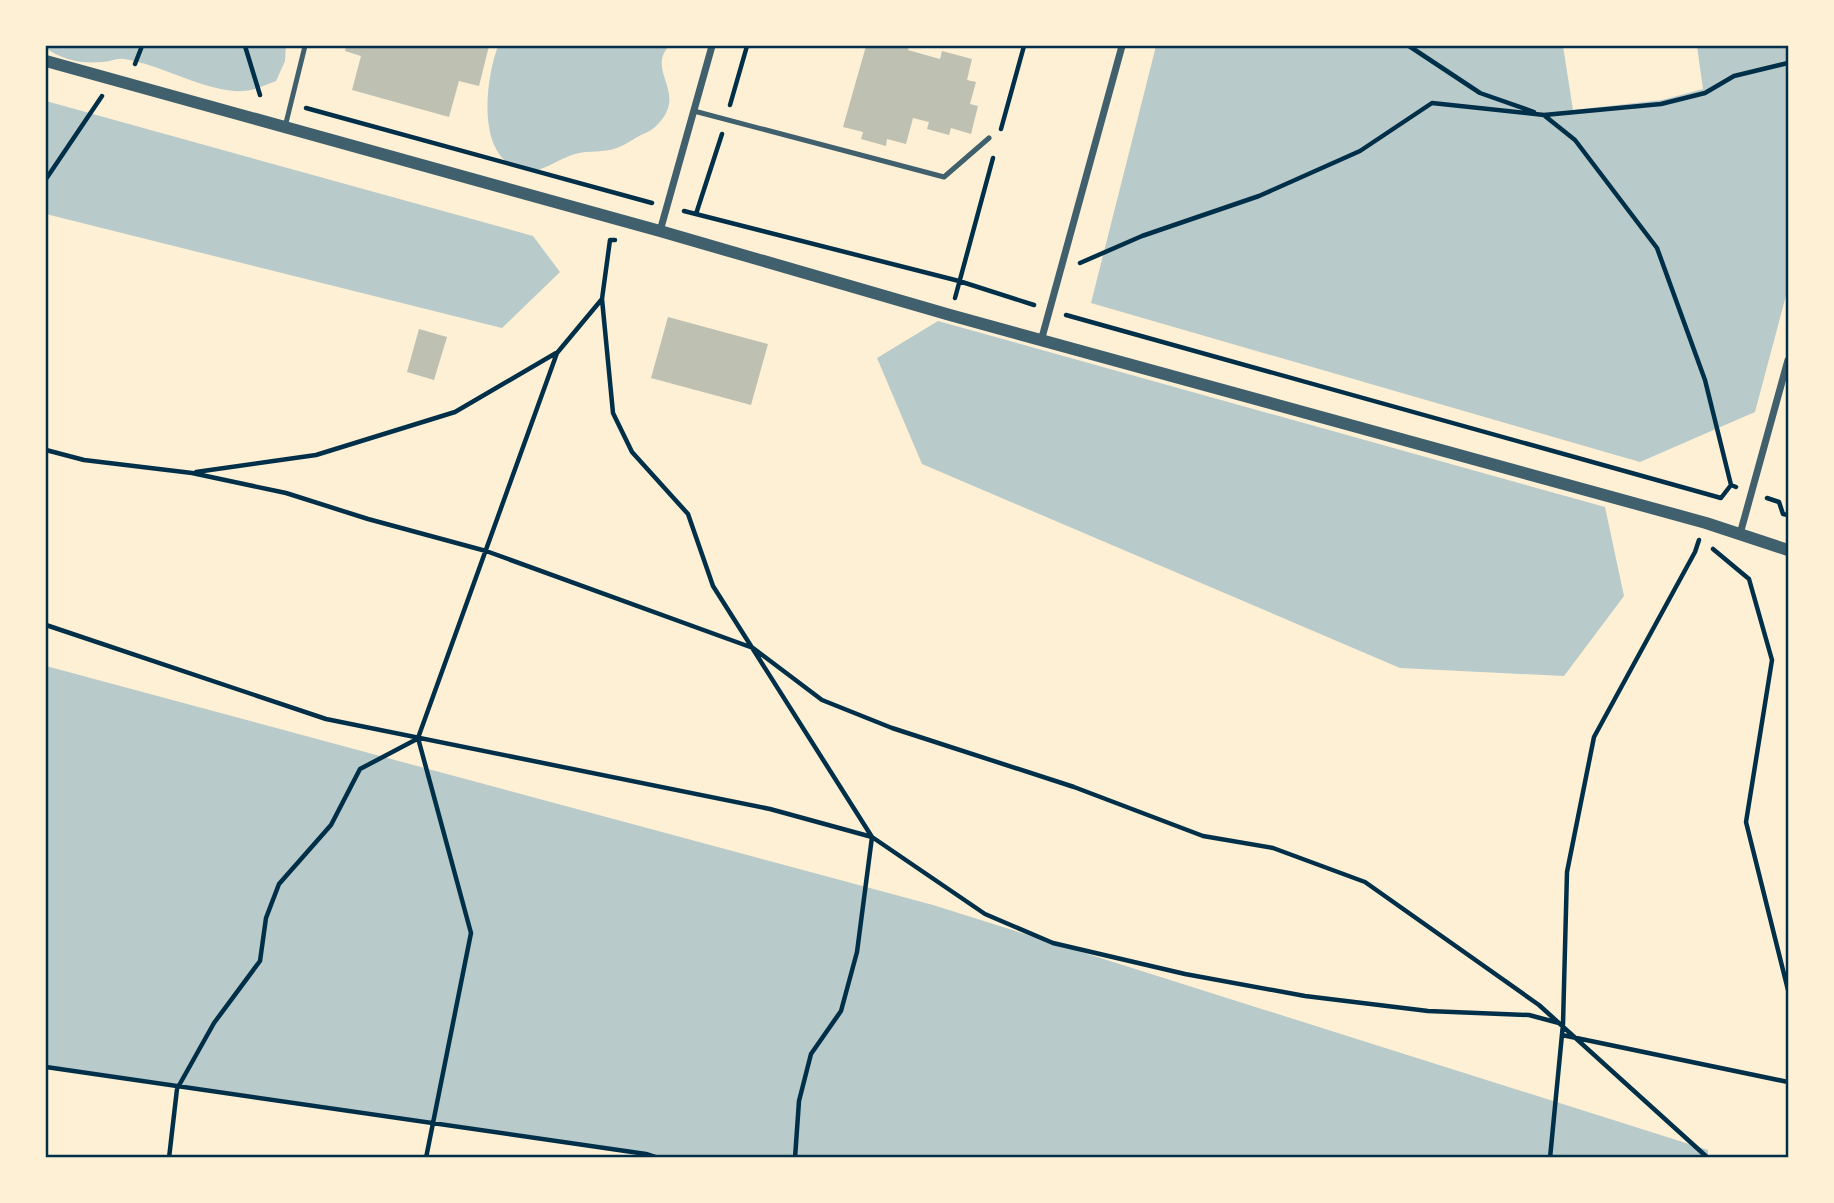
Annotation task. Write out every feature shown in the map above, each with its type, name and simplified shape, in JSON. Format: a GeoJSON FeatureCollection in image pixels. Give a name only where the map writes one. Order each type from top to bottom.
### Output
{"type":"FeatureCollection","features":[{"type":"Feature","properties":{"kind":"street"},"geometry":{"type":"LineString","coordinates":[[660,231],[712,46]]}},
{"type":"Feature","properties":{"kind":"street"},"geometry":{"type":"LineString","coordinates":[[1041,341],[1122,46]]}},
{"type":"Feature","properties":{"kind":"street"},"geometry":{"type":"LineString","coordinates":[[46,61],[660,231],[1041,341],[1706,523],[1788,550]]}},
{"type":"Feature","properties":{"kind":"street"},"geometry":{"type":"LineString","coordinates":[[1739,535],[1788,360]]}},
{"type":"Feature","properties":{"kind":"lane"},"geometry":{"type":"LineString","coordinates":[[285,127],[305,46]]}},
{"type":"Feature","properties":{"kind":"lane"},"geometry":{"type":"LineString","coordinates":[[694,111],[944,177],[989,138]]}},
{"type":"Feature","properties":{"kind":"path"},"geometry":{"type":"LineString","coordinates":[[46,179],[114,79],[138,62],[142,46]]}},
{"type":"Feature","properties":{"kind":"path"},"geometry":{"type":"LineString","coordinates":[[245,46],[260,95]]}},
{"type":"Feature","properties":{"kind":"path"},"geometry":{"type":"LineString","coordinates":[[999,137],[1024,46]]}},
{"type":"Feature","properties":{"kind":"path"},"geometry":{"type":"LineString","coordinates":[[1409,46],[1480,93],[1544,116],[1575,140],[1657,248],[1704,380],[1731,485]]}},
{"type":"Feature","properties":{"kind":"path"},"geometry":{"type":"LineString","coordinates":[[126,59],[138,62]]}},
{"type":"Feature","properties":{"kind":"path"},"geometry":{"type":"LineString","coordinates":[[1060,272],[1142,236],[1259,196],[1335,162],[1360,150],[1432,103],[1544,116],[1661,104],[1706,93],[1734,76],[1788,63]]}},
{"type":"Feature","properties":{"kind":"path"},"geometry":{"type":"LineString","coordinates":[[247,92],[667,207],[959,281],[1049,310],[1721,498],[1731,485]]}},
{"type":"Feature","properties":{"kind":"path"},"geometry":{"type":"LineString","coordinates":[[950,315],[996,150]]}},
{"type":"Feature","properties":{"kind":"path"},"geometry":{"type":"LineString","coordinates":[[623,238],[610,240],[603,299],[613,413],[632,452],[688,514],[713,586],[872,836],[857,952],[841,1011],[811,1054],[799,1101],[794,1157]]}},
{"type":"Feature","properties":{"kind":"path"},"geometry":{"type":"LineString","coordinates":[[192,473],[316,455],[456,412],[557,353],[603,299]]}},
{"type":"Feature","properties":{"kind":"path"},"geometry":{"type":"LineString","coordinates":[[426,1157],[471,933],[418,738],[557,353]]}},
{"type":"Feature","properties":{"kind":"path"},"geometry":{"type":"LineString","coordinates":[[46,450],[84,460],[192,473],[286,493],[368,519],[486,551],[753,648],[822,700],[892,728],[1074,787],[1203,836],[1273,848],[1366,882],[1451,940],[1563,1024],[1708,1157]]}},
{"type":"Feature","properties":{"kind":"path"},"geometry":{"type":"LineString","coordinates":[[1731,485],[1779,502],[1783,514],[1788,515]]}},
{"type":"Feature","properties":{"kind":"path"},"geometry":{"type":"LineString","coordinates":[[1550,1157],[1563,1024],[1567,872],[1594,737],[1695,552],[1706,523]]}},
{"type":"Feature","properties":{"kind":"path"},"geometry":{"type":"LineString","coordinates":[[1700,537],[1749,579],[1772,660],[1746,822],[1788,990]]}},
{"type":"Feature","properties":{"kind":"path"},"geometry":{"type":"LineString","coordinates":[[46,625],[326,719],[769,809],[872,836],[985,914],[1053,943],[1185,974],[1305,996],[1429,1011],[1529,1014],[1563,1024]]}},
{"type":"Feature","properties":{"kind":"path"},"geometry":{"type":"LineString","coordinates":[[169,1157],[179,1085],[214,1023],[260,961],[266,918],[279,884],[331,825],[360,769],[418,738]]}},
{"type":"Feature","properties":{"kind":"path"},"geometry":{"type":"LineString","coordinates":[[1562,1035],[1788,1082]]}},
{"type":"Feature","properties":{"kind":"path"},"geometry":{"type":"LineString","coordinates":[[46,1067],[658,1157]]}},
{"type":"Feature","properties":{"kind":"shaded area"},"geometry":{"type":"Polygon","coordinates":[[[46,46],[286,46],[285,61],[276,81],[256,89],[240,91],[220,89],[124,59],[80,62],[59,56],[46,46]]]}},
{"type":"Feature","properties":{"kind":"shaded area"},"geometry":{"type":"Polygon","coordinates":[[[498,46],[669,46],[663,56],[662,65],[669,94],[665,115],[652,130],[617,148],[575,154],[536,170],[516,167],[502,158],[493,142],[488,123],[489,82],[498,46]]]}},
{"type":"Feature","properties":{"kind":"shaded area"},"geometry":{"type":"Polygon","coordinates":[[[1156,46],[1563,46],[1573,110],[1662,100],[1703,89],[1697,46],[1788,46],[1788,288],[1755,412],[1640,462],[1091,303],[1156,46]]]}},
{"type":"Feature","properties":{"kind":"shaded area"},"geometry":{"type":"Polygon","coordinates":[[[46,101],[533,236],[560,272],[502,328],[46,214],[46,101]]]}},
{"type":"Feature","properties":{"kind":"shaded area"},"geometry":{"type":"Polygon","coordinates":[[[938,321],[1605,507],[1624,596],[1564,676],[1400,668],[922,464],[877,358],[938,321]]]}},
{"type":"Feature","properties":{"kind":"shaded area"},"geometry":{"type":"Polygon","coordinates":[[[46,666],[933,905],[1708,1150],[1708,1157],[670,1158],[46,1066],[46,666]]]}},
{"type":"Feature","properties":{"kind":"building"},"geometry":{"type":"Polygon","coordinates":[[[346,46],[489,46],[479,86],[459,81],[449,117],[352,90],[361,56],[345,51],[346,46]]]}},
{"type":"Feature","properties":{"kind":"building"},"geometry":{"type":"Polygon","coordinates":[[[866,46],[909,46],[908,50],[940,59],[942,51],[972,59],[967,80],[976,82],[970,104],[978,106],[971,134],[951,128],[949,135],[927,129],[929,122],[913,118],[906,144],[887,139],[886,146],[861,139],[863,132],[843,127],[866,46]]]}},
{"type":"Feature","properties":{"kind":"building"},"geometry":{"type":"Polygon","coordinates":[[[668,317],[768,344],[751,405],[651,378],[668,317]]]}},
{"type":"Feature","properties":{"kind":"building"},"geometry":{"type":"Polygon","coordinates":[[[419,329],[447,337],[434,380],[407,372],[419,329]]]}}]}
